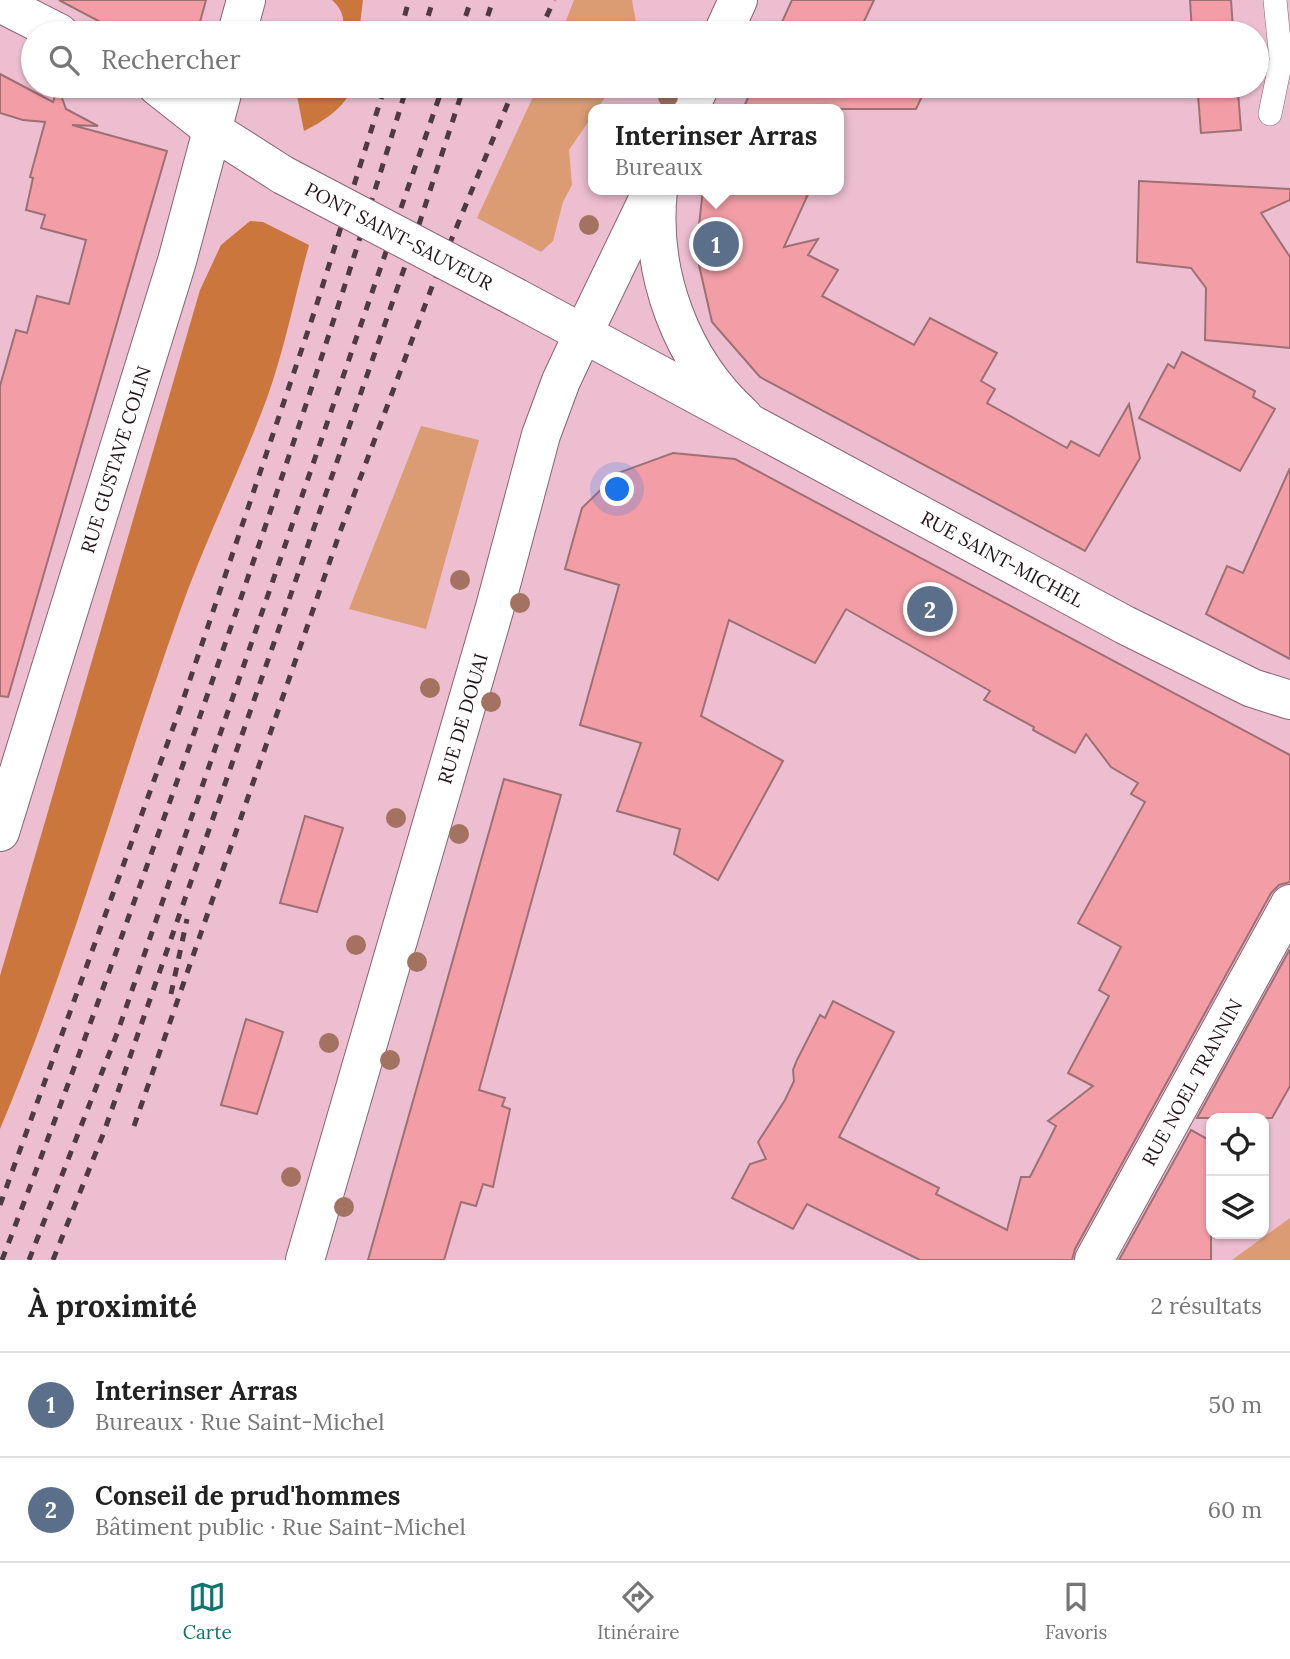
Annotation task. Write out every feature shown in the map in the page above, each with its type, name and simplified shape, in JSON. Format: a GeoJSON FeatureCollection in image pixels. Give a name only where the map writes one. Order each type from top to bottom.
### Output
{"type":"FeatureCollection","features":[{"type":"Feature","properties":{"kind":"street"},"geometry":{"type":"LineString","coordinates":[[240,21],[246,0]]}},
{"type":"Feature","properties":{"kind":"street"},"geometry":{"type":"LineString","coordinates":[[728,21],[738,0]]}},
{"type":"Feature","properties":{"kind":"street"},"geometry":{"type":"LineString","coordinates":[[0,3],[35,21]]}},
{"type":"Feature","properties":{"kind":"street","name":"PONT SAINT-SAUVEUR"},"geometry":{"type":"LineString","coordinates":[[173,98],[214,131],[283,174],[517,298]]}},
{"type":"Feature","properties":{"kind":"street","name":"RUE GUSTAVE COLIN"},"geometry":{"type":"LineString","coordinates":[[0,832],[137,393],[222,98]]}},
{"type":"Feature","properties":{"kind":"street","name":"RUE DE DOUAI"},"geometry":{"type":"LineString","coordinates":[[305,1260],[495,607],[541,436],[561,380],[652,195]]}},
{"type":"Feature","properties":{"kind":"street","name":"RUE SAINT-MICHEL"},"geometry":{"type":"LineString","coordinates":[[655,195],[659,256],[674,313],[706,377],[722,397],[755,427]]}},
{"type":"Feature","properties":{"kind":"street","name":"RUE SAINT-MICHEL"},"geometry":{"type":"LineString","coordinates":[[517,298],[1125,625],[1252,688],[1290,700]]}},
{"type":"Feature","properties":{"kind":"street","name":"RUE SAINT-MICHEL"},"geometry":{"type":"LineString","coordinates":[[1252,688],[1290,718]]}},
{"type":"Feature","properties":{"kind":"street","name":"RUE NOEL TRANNIN"},"geometry":{"type":"LineString","coordinates":[[1094,1260],[1290,904]]}},
{"type":"Feature","properties":{"kind":"lane"},"geometry":{"type":"LineString","coordinates":[[1270,114],[1282,60],[1275,0]]}},
{"type":"Feature","properties":{"kind":"shaded area"},"geometry":{"type":"Polygon","coordinates":[[[332,0],[363,0],[360,21],[343,21],[338,7],[332,0]]]}},
{"type":"Feature","properties":{"kind":"shaded area"},"geometry":{"type":"Polygon","coordinates":[[[574,0],[632,0],[636,21],[566,21],[574,0]]]}},
{"type":"Feature","properties":{"kind":"shaded area"},"geometry":{"type":"Polygon","coordinates":[[[297,98],[347,98],[326,118],[304,131],[297,98]]]}},
{"type":"Feature","properties":{"kind":"shaded area"},"geometry":{"type":"Polygon","coordinates":[[[532,98],[605,98],[600,104],[588,104],[588,122],[569,150],[572,185],[563,202],[553,241],[541,252],[477,218],[532,98]]]}},
{"type":"Feature","properties":{"kind":"shaded area"},"geometry":{"type":"Polygon","coordinates":[[[250,221],[263,222],[309,245],[285,341],[257,425],[179,614],[72,937],[26,1066],[0,1129],[0,976],[200,290],[221,245],[250,221]]]}},
{"type":"Feature","properties":{"kind":"shaded area"},"geometry":{"type":"Polygon","coordinates":[[[421,426],[479,440],[426,629],[349,609],[421,426]]]}},
{"type":"Feature","properties":{"kind":"shaded area"},"geometry":{"type":"Polygon","coordinates":[[[1290,1218],[1290,1260],[1232,1260],[1261,1239],[1269,1239],[1269,1233],[1290,1218]]]}},
{"type":"Feature","properties":{"kind":"building"},"geometry":{"type":"Polygon","coordinates":[[[59,0],[206,0],[200,21],[98,21],[59,0]]]}},
{"type":"Feature","properties":{"kind":"building"},"geometry":{"type":"Polygon","coordinates":[[[792,0],[874,0],[864,21],[782,21],[792,0]]]}},
{"type":"Feature","properties":{"kind":"building"},"geometry":{"type":"Polygon","coordinates":[[[1190,0],[1231,0],[1232,21],[1191,21],[1190,0]]]}},
{"type":"Feature","properties":{"kind":"building"},"geometry":{"type":"Polygon","coordinates":[[[0,74],[21,85],[21,98],[45,98],[53,102],[54,98],[62,98],[66,109],[98,126],[72,125],[167,151],[8,697],[0,696],[0,386],[16,330],[27,333],[37,296],[69,304],[86,240],[41,228],[45,215],[26,210],[33,178],[30,177],[45,122],[23,120],[0,113],[0,74]]]}},
{"type":"Feature","properties":{"kind":"building"},"geometry":{"type":"Polygon","coordinates":[[[748,98],[921,98],[916,109],[844,109],[844,104],[745,104],[748,98]]]}},
{"type":"Feature","properties":{"kind":"building"},"geometry":{"type":"Polygon","coordinates":[[[1198,98],[1238,98],[1241,130],[1201,133],[1198,98]]]}},
{"type":"Feature","properties":{"kind":"building"},"geometry":{"type":"Polygon","coordinates":[[[1139,181],[1290,189],[1290,200],[1261,213],[1290,257],[1290,348],[1205,340],[1206,288],[1191,268],[1137,262],[1139,181]]]}},
{"type":"Feature","properties":{"kind":"building"},"geometry":{"type":"Polygon","coordinates":[[[702,195],[808,195],[784,247],[818,239],[808,255],[838,270],[822,296],[914,345],[930,318],[997,353],[981,381],[995,389],[987,403],[1067,448],[1071,441],[1099,456],[1129,404],[1140,458],[1085,551],[760,377],[712,322],[696,252],[702,195]]]}},
{"type":"Feature","properties":{"kind":"building"},"geometry":{"type":"Polygon","coordinates":[[[1182,352],[1255,391],[1253,397],[1275,409],[1240,471],[1139,418],[1168,364],[1174,368],[1182,352]]]}},
{"type":"Feature","properties":{"kind":"building"},"geometry":{"type":"Polygon","coordinates":[[[673,453],[735,459],[1290,755],[1290,882],[1279,885],[1271,893],[1075,1249],[1072,1260],[920,1260],[807,1204],[793,1229],[732,1198],[750,1164],[766,1159],[758,1142],[785,1100],[794,1081],[793,1070],[797,1060],[820,1015],[825,1018],[833,1001],[894,1032],[839,1137],[939,1188],[936,1194],[1007,1230],[1021,1177],[1030,1177],[1056,1126],[1048,1121],[1093,1086],[1068,1073],[1109,996],[1099,990],[1121,947],[1078,923],[1145,802],[1131,794],[1138,783],[1111,767],[1086,734],[1075,753],[984,700],[990,691],[846,609],[815,663],[729,620],[701,716],[783,761],[718,880],[674,854],[680,829],[617,811],[641,743],[580,725],[619,585],[565,569],[582,508],[618,473],[673,453]]]}},
{"type":"Feature","properties":{"kind":"building"},"geometry":{"type":"Polygon","coordinates":[[[1290,468],[1290,659],[1206,614],[1227,566],[1243,573],[1290,468]]]}},
{"type":"Feature","properties":{"kind":"building"},"geometry":{"type":"Polygon","coordinates":[[[504,779],[561,795],[479,1090],[505,1098],[502,1106],[510,1109],[493,1187],[483,1184],[476,1206],[461,1202],[444,1260],[368,1260],[504,779]]]}},
{"type":"Feature","properties":{"kind":"building"},"geometry":{"type":"Polygon","coordinates":[[[305,816],[343,828],[317,912],[280,903],[305,816]]]}},
{"type":"Feature","properties":{"kind":"building"},"geometry":{"type":"Polygon","coordinates":[[[1290,949],[1290,1086],[1272,1118],[1269,1118],[1269,1113],[1206,1113],[1206,1118],[1197,1118],[1290,949]]]}},
{"type":"Feature","properties":{"kind":"building"},"geometry":{"type":"Polygon","coordinates":[[[246,1019],[283,1032],[257,1114],[221,1105],[246,1019]]]}},
{"type":"Feature","properties":{"kind":"building"},"geometry":{"type":"Polygon","coordinates":[[[1191,1130],[1206,1138],[1206,1239],[1211,1239],[1211,1260],[1119,1260],[1191,1130]]]}},
{"type":"Feature","properties":{"kind":"railway"},"geometry":{"type":"LineString","coordinates":[[403,21],[409,0]]}},
{"type":"Feature","properties":{"kind":"railway"},"geometry":{"type":"LineString","coordinates":[[427,21],[433,0]]}},
{"type":"Feature","properties":{"kind":"railway"},"geometry":{"type":"LineString","coordinates":[[464,21],[471,0]]}},
{"type":"Feature","properties":{"kind":"railway"},"geometry":{"type":"LineString","coordinates":[[486,21],[493,0]]}},
{"type":"Feature","properties":{"kind":"railway"},"geometry":{"type":"LineString","coordinates":[[544,21],[554,0]]}},
{"type":"Feature","properties":{"kind":"railway"},"geometry":{"type":"LineString","coordinates":[[0,1205],[181,706],[315,310],[381,98]]}},
{"type":"Feature","properties":{"kind":"railway"},"geometry":{"type":"LineString","coordinates":[[2,1260],[180,773],[326,345],[403,98]]}},
{"type":"Feature","properties":{"kind":"railway"},"geometry":{"type":"LineString","coordinates":[[29,1260],[118,1031],[439,98]]}},
{"type":"Feature","properties":{"kind":"railway"},"geometry":{"type":"LineString","coordinates":[[53,1260],[104,1132],[412,246],[460,98]]}},
{"type":"Feature","properties":{"kind":"railway"},"geometry":{"type":"LineString","coordinates":[[134,1126],[340,532],[433,284],[510,98]]}},
{"type":"Feature","properties":{"kind":"railway"},"geometry":{"type":"LineString","coordinates":[[171,994],[187,919]]}},
{"type":"Feature","properties":{"kind":"place","name":"Interinser Arras"},"geometry":{"type":"Point","coordinates":[716,244]}},
{"type":"Feature","properties":{"kind":"place","name":"Conseil de prud'hommes"},"geometry":{"type":"Point","coordinates":[930,609]}}]}
